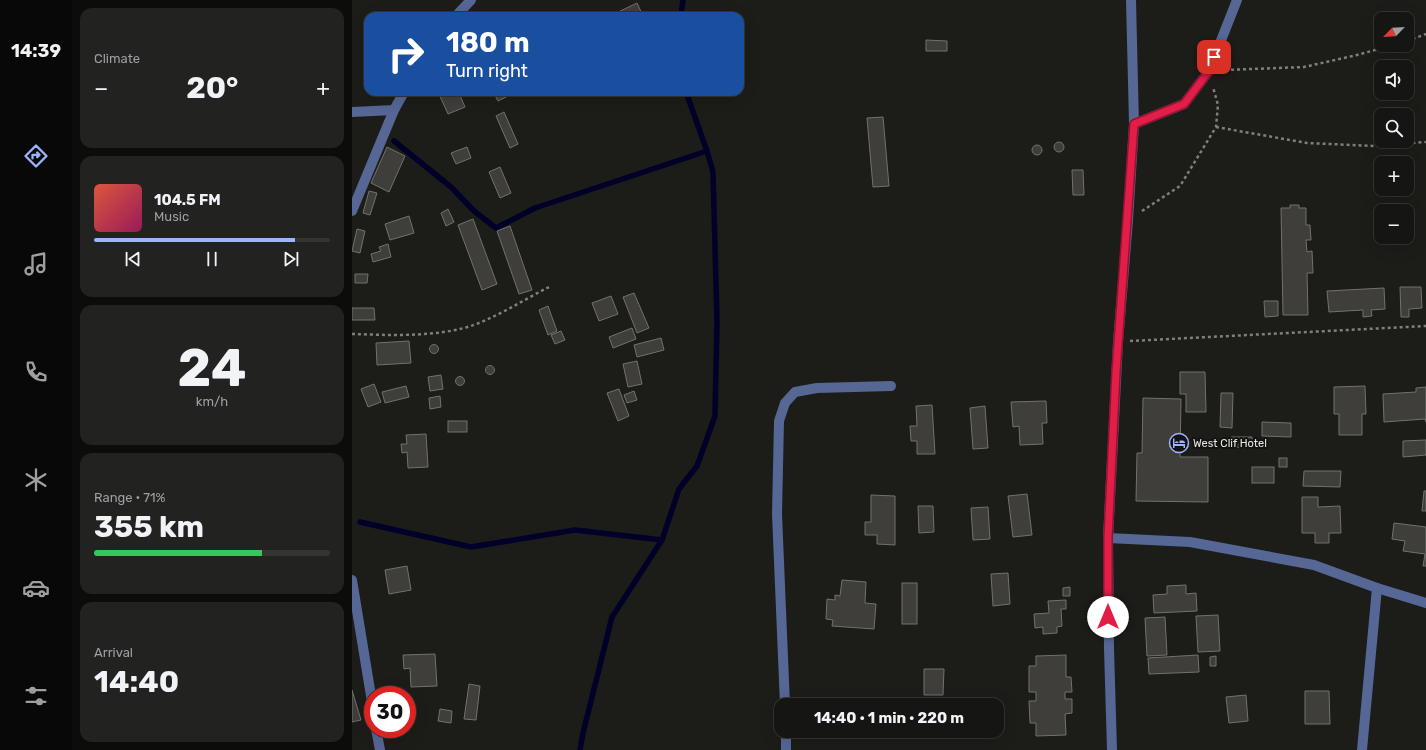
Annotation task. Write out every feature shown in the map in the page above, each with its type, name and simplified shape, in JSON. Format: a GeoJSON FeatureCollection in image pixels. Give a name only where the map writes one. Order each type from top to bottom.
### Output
{"type":"FeatureCollection","features":[{"type":"Feature","properties":{"kind":"street"},"geometry":{"type":"LineString","coordinates":[[459,12],[469,0]]}},
{"type":"Feature","properties":{"kind":"street"},"geometry":{"type":"LineString","coordinates":[[1112,750],[1108,538],[1118,342],[1134,124],[1131,0]]}},
{"type":"Feature","properties":{"kind":"street"},"geometry":{"type":"LineString","coordinates":[[1134,124],[1184,104],[1209,71],[1238,0]]}},
{"type":"Feature","properties":{"kind":"street"},"geometry":{"type":"LineString","coordinates":[[352,211],[394,110],[402,96]]}},
{"type":"Feature","properties":{"kind":"street"},"geometry":{"type":"LineString","coordinates":[[352,112],[394,110]]}},
{"type":"Feature","properties":{"kind":"street"},"geometry":{"type":"LineString","coordinates":[[785,698],[777,514],[780,421],[785,402],[795,392],[817,388],[891,386]]}},
{"type":"Feature","properties":{"kind":"street"},"geometry":{"type":"LineString","coordinates":[[1108,538],[1190,542],[1314,565],[1376,588],[1426,603]]}},
{"type":"Feature","properties":{"kind":"street"},"geometry":{"type":"LineString","coordinates":[[352,580],[369,686]]}},
{"type":"Feature","properties":{"kind":"street"},"geometry":{"type":"LineString","coordinates":[[1362,750],[1376,588]]}},
{"type":"Feature","properties":{"kind":"street"},"geometry":{"type":"LineString","coordinates":[[378,738],[380,750]]}},
{"type":"Feature","properties":{"kind":"street"},"geometry":{"type":"LineString","coordinates":[[786,738],[786,750]]}},
{"type":"Feature","properties":{"kind":"path"},"geometry":{"type":"LineString","coordinates":[[1414,38],[1426,34]]}},
{"type":"Feature","properties":{"kind":"path"},"geometry":{"type":"LineString","coordinates":[[1128,220],[1180,186],[1216,127],[1218,105],[1209,71],[1304,67],[1374,50]]}},
{"type":"Feature","properties":{"kind":"path"},"geometry":{"type":"LineString","coordinates":[[1216,127],[1307,143],[1374,146],[1426,142]]}},
{"type":"Feature","properties":{"kind":"path"},"geometry":{"type":"LineString","coordinates":[[352,334],[422,334],[460,329],[486,320],[549,286]]}},
{"type":"Feature","properties":{"kind":"path"},"geometry":{"type":"LineString","coordinates":[[1118,342],[1426,326]]}},
{"type":"Feature","properties":{"kind":"building"},"geometry":{"type":"Polygon","coordinates":[[[637,3],[641,12],[618,12],[637,3]]]}},
{"type":"Feature","properties":{"kind":"building"},"geometry":{"type":"Polygon","coordinates":[[[926,40],[947,41],[947,51],[926,51],[926,40]]]}},
{"type":"Feature","properties":{"kind":"building"},"geometry":{"type":"Polygon","coordinates":[[[440,96],[460,96],[465,107],[448,114],[440,96]]]}},
{"type":"Feature","properties":{"kind":"building"},"geometry":{"type":"Polygon","coordinates":[[[495,96],[508,96],[498,101],[495,96]]]}},
{"type":"Feature","properties":{"kind":"building"},"geometry":{"type":"Polygon","coordinates":[[[504,112],[518,144],[510,148],[496,116],[504,112]]]}},
{"type":"Feature","properties":{"kind":"building"},"geometry":{"type":"Polygon","coordinates":[[[883,117],[889,186],[873,187],[867,118],[883,117]]]}},
{"type":"Feature","properties":{"kind":"building"},"geometry":{"type":"Polygon","coordinates":[[[1059,142],[1064,147],[1059,152],[1054,147],[1059,142]]]}},
{"type":"Feature","properties":{"kind":"building"},"geometry":{"type":"Polygon","coordinates":[[[1037,145],[1042,150],[1037,155],[1032,150],[1037,145]]]}},
{"type":"Feature","properties":{"kind":"building"},"geometry":{"type":"Polygon","coordinates":[[[387,147],[405,156],[389,192],[371,183],[387,147]]]}},
{"type":"Feature","properties":{"kind":"building"},"geometry":{"type":"Polygon","coordinates":[[[467,147],[471,158],[456,164],[451,153],[467,147]]]}},
{"type":"Feature","properties":{"kind":"building"},"geometry":{"type":"Polygon","coordinates":[[[500,167],[511,193],[500,198],[489,172],[500,167]]]}},
{"type":"Feature","properties":{"kind":"building"},"geometry":{"type":"Polygon","coordinates":[[[1072,170],[1083,170],[1084,195],[1073,195],[1072,170]]]}},
{"type":"Feature","properties":{"kind":"building"},"geometry":{"type":"Polygon","coordinates":[[[369,191],[377,193],[370,215],[363,213],[369,191]]]}},
{"type":"Feature","properties":{"kind":"building"},"geometry":{"type":"Polygon","coordinates":[[[1290,205],[1299,205],[1299,208],[1306,208],[1306,225],[1310,225],[1311,240],[1306,240],[1307,252],[1312,251],[1313,273],[1307,273],[1308,315],[1283,315],[1281,208],[1290,208],[1290,205]]]}},
{"type":"Feature","properties":{"kind":"building"},"geometry":{"type":"Polygon","coordinates":[[[448,209],[454,222],[446,226],[441,213],[448,209]]]}},
{"type":"Feature","properties":{"kind":"building"},"geometry":{"type":"Polygon","coordinates":[[[409,216],[414,233],[390,240],[385,224],[409,216]]]}},
{"type":"Feature","properties":{"kind":"building"},"geometry":{"type":"Polygon","coordinates":[[[473,219],[497,284],[482,290],[458,225],[473,219]]]}},
{"type":"Feature","properties":{"kind":"building"},"geometry":{"type":"Polygon","coordinates":[[[510,226],[532,290],[519,294],[497,231],[510,226]]]}},
{"type":"Feature","properties":{"kind":"building"},"geometry":{"type":"Polygon","coordinates":[[[357,229],[365,231],[360,253],[352,251],[357,229]]]}},
{"type":"Feature","properties":{"kind":"building"},"geometry":{"type":"Polygon","coordinates":[[[388,244],[391,257],[373,262],[371,254],[381,251],[379,247],[388,244]]]}},
{"type":"Feature","properties":{"kind":"building"},"geometry":{"type":"Polygon","coordinates":[[[355,274],[368,274],[367,283],[355,283],[355,274]]]}},
{"type":"Feature","properties":{"kind":"building"},"geometry":{"type":"Polygon","coordinates":[[[1400,287],[1421,287],[1422,308],[1409,309],[1409,317],[1401,317],[1400,287]]]}},
{"type":"Feature","properties":{"kind":"building"},"geometry":{"type":"Polygon","coordinates":[[[1384,288],[1385,309],[1371,310],[1372,316],[1363,317],[1363,310],[1329,312],[1327,291],[1384,288]]]}},
{"type":"Feature","properties":{"kind":"building"},"geometry":{"type":"Polygon","coordinates":[[[634,293],[649,328],[637,333],[623,297],[634,293]]]}},
{"type":"Feature","properties":{"kind":"building"},"geometry":{"type":"Polygon","coordinates":[[[611,296],[618,314],[599,321],[592,303],[611,296]]]}},
{"type":"Feature","properties":{"kind":"building"},"geometry":{"type":"Polygon","coordinates":[[[1264,301],[1278,301],[1278,316],[1265,317],[1264,301]]]}},
{"type":"Feature","properties":{"kind":"building"},"geometry":{"type":"Polygon","coordinates":[[[548,306],[557,331],[548,335],[539,310],[548,306]]]}},
{"type":"Feature","properties":{"kind":"building"},"geometry":{"type":"Polygon","coordinates":[[[352,308],[374,308],[375,320],[352,320],[352,308]]]}},
{"type":"Feature","properties":{"kind":"building"},"geometry":{"type":"Polygon","coordinates":[[[632,328],[636,339],[613,348],[609,337],[632,328]]]}},
{"type":"Feature","properties":{"kind":"building"},"geometry":{"type":"Polygon","coordinates":[[[561,331],[565,340],[555,344],[551,335],[561,331]]]}},
{"type":"Feature","properties":{"kind":"building"},"geometry":{"type":"Polygon","coordinates":[[[661,338],[664,350],[637,357],[634,345],[661,338]]]}},
{"type":"Feature","properties":{"kind":"building"},"geometry":{"type":"Polygon","coordinates":[[[409,341],[411,363],[377,365],[376,343],[409,341]]]}},
{"type":"Feature","properties":{"kind":"building"},"geometry":{"type":"Polygon","coordinates":[[[434,344],[439,349],[434,354],[429,349],[434,344]]]}},
{"type":"Feature","properties":{"kind":"building"},"geometry":{"type":"Polygon","coordinates":[[[637,361],[642,384],[628,387],[623,364],[637,361]]]}},
{"type":"Feature","properties":{"kind":"building"},"geometry":{"type":"Polygon","coordinates":[[[490,365],[495,370],[490,375],[485,370],[490,365]]]}},
{"type":"Feature","properties":{"kind":"building"},"geometry":{"type":"Polygon","coordinates":[[[1180,372],[1205,372],[1206,412],[1186,412],[1186,394],[1180,394],[1180,372]]]}},
{"type":"Feature","properties":{"kind":"building"},"geometry":{"type":"Polygon","coordinates":[[[441,375],[443,389],[430,391],[428,377],[441,375]]]}},
{"type":"Feature","properties":{"kind":"building"},"geometry":{"type":"Polygon","coordinates":[[[460,376],[465,381],[460,386],[455,381],[460,376]]]}},
{"type":"Feature","properties":{"kind":"building"},"geometry":{"type":"Polygon","coordinates":[[[374,384],[381,402],[368,407],[361,389],[374,384]]]}},
{"type":"Feature","properties":{"kind":"building"},"geometry":{"type":"Polygon","coordinates":[[[406,386],[409,397],[385,403],[382,392],[406,386]]]}},
{"type":"Feature","properties":{"kind":"building"},"geometry":{"type":"Polygon","coordinates":[[[1365,386],[1366,414],[1362,414],[1362,435],[1339,435],[1339,414],[1334,414],[1334,387],[1365,386]]]}},
{"type":"Feature","properties":{"kind":"building"},"geometry":{"type":"Polygon","coordinates":[[[1426,387],[1426,422],[1425,419],[1384,422],[1383,394],[1416,392],[1416,388],[1426,387]]]}},
{"type":"Feature","properties":{"kind":"building"},"geometry":{"type":"Polygon","coordinates":[[[619,389],[629,416],[618,421],[607,393],[619,389]]]}},
{"type":"Feature","properties":{"kind":"building"},"geometry":{"type":"Polygon","coordinates":[[[634,391],[637,400],[627,403],[624,395],[634,391]]]}},
{"type":"Feature","properties":{"kind":"building"},"geometry":{"type":"Polygon","coordinates":[[[1221,393],[1233,393],[1232,428],[1220,427],[1221,393]]]}},
{"type":"Feature","properties":{"kind":"building"},"geometry":{"type":"Polygon","coordinates":[[[440,396],[441,407],[430,409],[429,398],[440,396]]]}},
{"type":"Feature","properties":{"kind":"building"},"geometry":{"type":"Polygon","coordinates":[[[1143,398],[1181,399],[1180,457],[1208,457],[1208,502],[1136,501],[1137,453],[1142,453],[1143,398]]]}},
{"type":"Feature","properties":{"kind":"building"},"geometry":{"type":"Polygon","coordinates":[[[1046,401],[1047,423],[1042,423],[1043,444],[1020,445],[1019,426],[1013,427],[1011,402],[1046,401]]]}},
{"type":"Feature","properties":{"kind":"building"},"geometry":{"type":"Polygon","coordinates":[[[932,405],[935,454],[917,454],[917,441],[911,441],[910,426],[917,426],[916,406],[932,405]]]}},
{"type":"Feature","properties":{"kind":"building"},"geometry":{"type":"Polygon","coordinates":[[[985,406],[988,448],[973,449],[970,408],[985,406]]]}},
{"type":"Feature","properties":{"kind":"building"},"geometry":{"type":"Polygon","coordinates":[[[448,421],[467,421],[467,432],[448,432],[448,421]]]}},
{"type":"Feature","properties":{"kind":"building"},"geometry":{"type":"Polygon","coordinates":[[[1262,422],[1291,423],[1291,437],[1262,436],[1262,422]]]}},
{"type":"Feature","properties":{"kind":"building"},"geometry":{"type":"Polygon","coordinates":[[[426,434],[428,467],[408,468],[407,452],[402,453],[401,444],[407,444],[406,435],[426,434]]]}},
{"type":"Feature","properties":{"kind":"building"},"geometry":{"type":"Polygon","coordinates":[[[1231,437],[1252,437],[1252,448],[1231,447],[1231,437]]]}},
{"type":"Feature","properties":{"kind":"building"},"geometry":{"type":"Polygon","coordinates":[[[1426,440],[1426,455],[1403,457],[1403,441],[1426,440]]]}},
{"type":"Feature","properties":{"kind":"building"},"geometry":{"type":"Polygon","coordinates":[[[1279,458],[1287,458],[1287,467],[1279,467],[1279,458]]]}},
{"type":"Feature","properties":{"kind":"building"},"geometry":{"type":"Polygon","coordinates":[[[1252,467],[1274,467],[1274,483],[1252,483],[1252,467]]]}},
{"type":"Feature","properties":{"kind":"building"},"geometry":{"type":"Polygon","coordinates":[[[1304,471],[1341,471],[1340,487],[1303,486],[1304,471]]]}},
{"type":"Feature","properties":{"kind":"building"},"geometry":{"type":"Polygon","coordinates":[[[1424,491],[1426,491],[1426,511],[1422,511],[1424,491]]]}},
{"type":"Feature","properties":{"kind":"building"},"geometry":{"type":"Polygon","coordinates":[[[1027,494],[1032,535],[1013,537],[1008,496],[1027,494]]]}},
{"type":"Feature","properties":{"kind":"building"},"geometry":{"type":"Polygon","coordinates":[[[871,495],[895,496],[895,545],[877,544],[877,535],[865,535],[865,522],[871,522],[871,495]]]}},
{"type":"Feature","properties":{"kind":"building"},"geometry":{"type":"Polygon","coordinates":[[[1302,497],[1318,497],[1318,507],[1340,506],[1341,533],[1329,533],[1329,543],[1315,543],[1315,533],[1302,533],[1302,497]]]}},
{"type":"Feature","properties":{"kind":"building"},"geometry":{"type":"Polygon","coordinates":[[[918,506],[933,506],[934,532],[919,533],[918,506]]]}},
{"type":"Feature","properties":{"kind":"building"},"geometry":{"type":"Polygon","coordinates":[[[988,507],[990,539],[973,540],[971,508],[988,507]]]}},
{"type":"Feature","properties":{"kind":"building"},"geometry":{"type":"Polygon","coordinates":[[[1394,523],[1426,527],[1426,566],[1423,566],[1425,554],[1403,551],[1405,541],[1392,539],[1394,523]]]}},
{"type":"Feature","properties":{"kind":"building"},"geometry":{"type":"Polygon","coordinates":[[[407,566],[411,590],[389,594],[385,570],[407,566]]]}},
{"type":"Feature","properties":{"kind":"building"},"geometry":{"type":"Polygon","coordinates":[[[1008,573],[1010,604],[993,606],[991,574],[1008,573]]]}},
{"type":"Feature","properties":{"kind":"building"},"geometry":{"type":"Polygon","coordinates":[[[842,580],[866,582],[865,603],[876,604],[874,629],[832,626],[833,620],[826,619],[827,599],[835,600],[835,595],[840,596],[842,580]]]}},
{"type":"Feature","properties":{"kind":"building"},"geometry":{"type":"Polygon","coordinates":[[[902,583],[917,583],[917,624],[902,624],[902,583]]]}},
{"type":"Feature","properties":{"kind":"building"},"geometry":{"type":"Polygon","coordinates":[[[1186,585],[1186,594],[1196,593],[1197,611],[1154,613],[1153,595],[1167,594],[1167,586],[1186,585]]]}},
{"type":"Feature","properties":{"kind":"building"},"geometry":{"type":"Polygon","coordinates":[[[1070,587],[1070,596],[1063,596],[1063,588],[1070,587]]]}},
{"type":"Feature","properties":{"kind":"building"},"geometry":{"type":"Polygon","coordinates":[[[1066,600],[1066,609],[1061,609],[1062,626],[1057,627],[1057,633],[1043,634],[1043,627],[1035,628],[1034,614],[1049,613],[1048,601],[1066,600]]]}},
{"type":"Feature","properties":{"kind":"building"},"geometry":{"type":"Polygon","coordinates":[[[1218,615],[1220,651],[1198,652],[1196,616],[1218,615]]]}},
{"type":"Feature","properties":{"kind":"building"},"geometry":{"type":"Polygon","coordinates":[[[1165,617],[1167,655],[1147,656],[1145,618],[1165,617]]]}},
{"type":"Feature","properties":{"kind":"building"},"geometry":{"type":"Polygon","coordinates":[[[435,654],[437,686],[411,686],[410,668],[404,669],[403,655],[435,654]]]}},
{"type":"Feature","properties":{"kind":"building"},"geometry":{"type":"Polygon","coordinates":[[[1066,655],[1066,677],[1071,677],[1072,692],[1065,692],[1065,699],[1072,699],[1072,713],[1065,714],[1066,735],[1036,736],[1036,723],[1030,723],[1029,701],[1036,701],[1036,692],[1029,692],[1029,666],[1036,666],[1036,656],[1066,655]]]}},
{"type":"Feature","properties":{"kind":"building"},"geometry":{"type":"Polygon","coordinates":[[[1198,655],[1199,672],[1149,674],[1148,658],[1198,655]]]}},
{"type":"Feature","properties":{"kind":"building"},"geometry":{"type":"Polygon","coordinates":[[[1216,656],[1216,666],[1210,666],[1210,657],[1216,656]]]}},
{"type":"Feature","properties":{"kind":"building"},"geometry":{"type":"Polygon","coordinates":[[[924,669],[944,669],[943,695],[924,695],[924,669]]]}},
{"type":"Feature","properties":{"kind":"building"},"geometry":{"type":"Polygon","coordinates":[[[469,684],[480,686],[476,720],[464,719],[469,684]]]}},
{"type":"Feature","properties":{"kind":"building"},"geometry":{"type":"Polygon","coordinates":[[[352,690],[361,720],[352,722],[352,690]]]}},
{"type":"Feature","properties":{"kind":"building"},"geometry":{"type":"Polygon","coordinates":[[[1305,691],[1329,691],[1330,724],[1305,724],[1305,691]]]}},
{"type":"Feature","properties":{"kind":"building"},"geometry":{"type":"Polygon","coordinates":[[[1246,695],[1248,721],[1229,723],[1226,697],[1246,695]]]}},
{"type":"Feature","properties":{"kind":"building"},"geometry":{"type":"Polygon","coordinates":[[[440,709],[452,711],[451,723],[438,721],[440,709]]]}},
{"type":"Feature","properties":{"kind":"waterway"},"geometry":{"type":"LineString","coordinates":[[682,12],[683,0]]}},
{"type":"Feature","properties":{"kind":"waterway"},"geometry":{"type":"LineString","coordinates":[[580,750],[612,617],[662,540],[679,489],[697,466],[715,416],[717,322],[713,172],[687,96]]}},
{"type":"Feature","properties":{"kind":"waterway"},"geometry":{"type":"LineString","coordinates":[[394,141],[451,187],[474,211],[496,228],[535,208],[707,151]]}},
{"type":"Feature","properties":{"kind":"waterway"},"geometry":{"type":"LineString","coordinates":[[360,522],[471,547],[575,530],[662,540]]}},
{"type":"Feature","properties":{"kind":"place","name":"West Clif Hotel"},"geometry":{"type":"Point","coordinates":[1179,443]}},
{"type":"Feature","properties":{"kind":"route"},"geometry":{"type":"LineString","coordinates":[[1108,617],[1108,538],[1116,372],[1134,124],[1184,104],[1209,71],[1214,57]]}}]}
